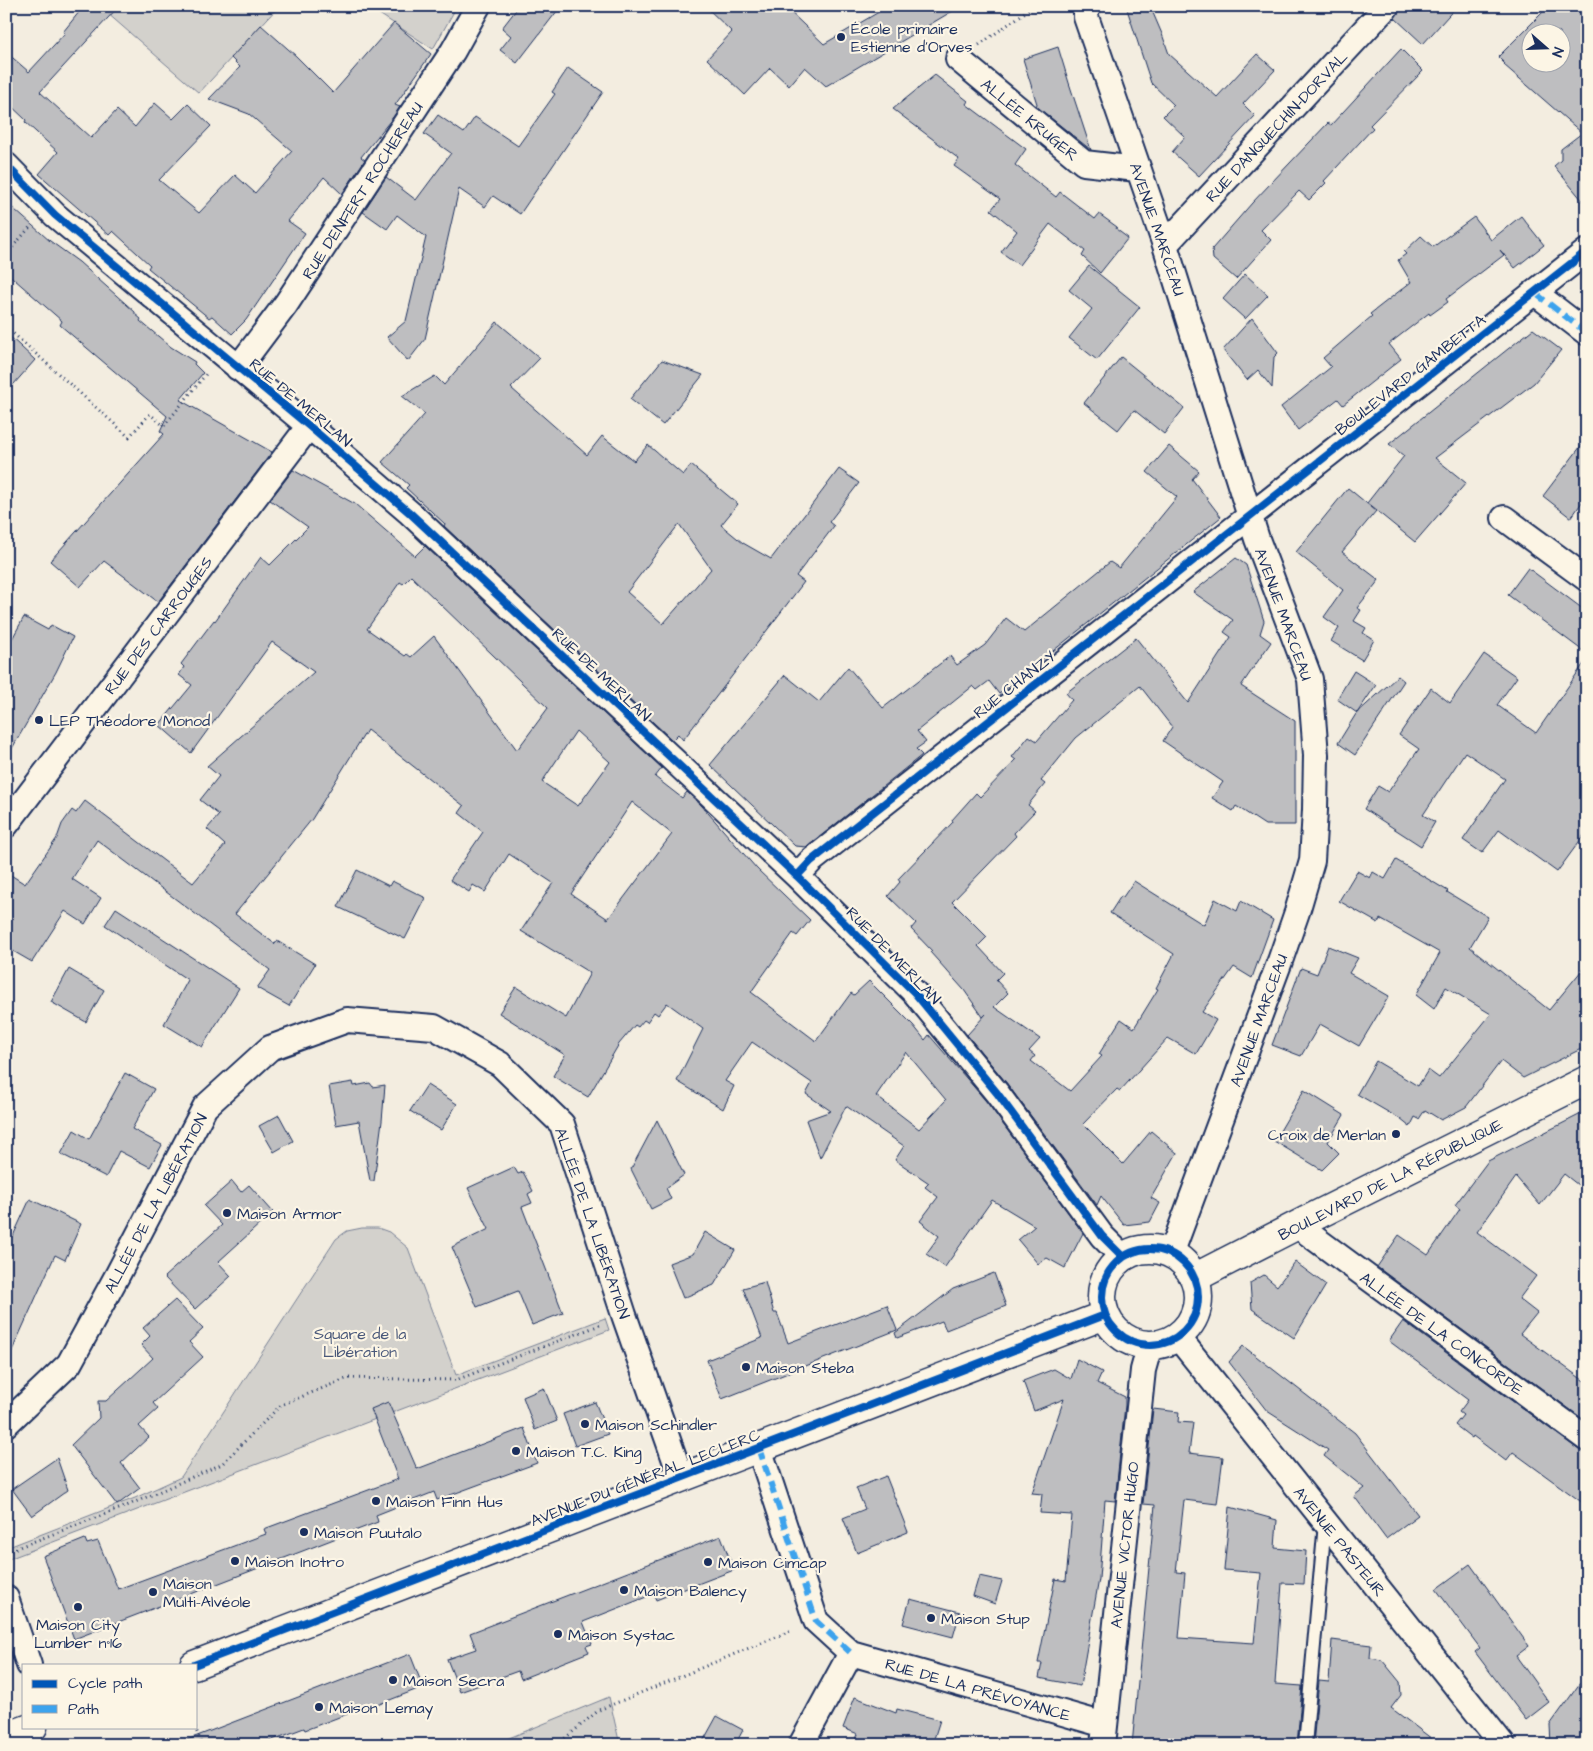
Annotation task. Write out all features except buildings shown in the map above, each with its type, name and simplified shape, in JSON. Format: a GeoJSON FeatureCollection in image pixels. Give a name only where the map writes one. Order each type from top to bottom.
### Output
{"type":"FeatureCollection","features":[{"type":"Feature","properties":{"kind":"street","name":"RUE DENFERT ROCHEREAU"},"geometry":{"type":"LineString","coordinates":[[238,368],[302,280],[453,51],[478,6]]}},
{"type":"Feature","properties":{"kind":"street","name":"AVENUE MARCEAU"},"geometry":{"type":"LineString","coordinates":[[1086,6],[1086,17],[1137,169],[1165,245],[1250,516],[1310,680],[1316,755],[1312,861],[1280,962],[1170,1254]]}},
{"type":"Feature","properties":{"kind":"street","name":"RUE DANQUECHIN-DORVAL"},"geometry":{"type":"LineString","coordinates":[[1165,245],[1387,6]]}},
{"type":"Feature","properties":{"kind":"street","name":"ALLÉE KRUGER"},"geometry":{"type":"LineString","coordinates":[[958,60],[1084,163],[1137,169]]}},
{"type":"Feature","properties":{"kind":"street","name":"RUE DE MERLAN"},"geometry":{"type":"LineString","coordinates":[[6,165],[47,207],[410,513],[797,876],[916,993],[997,1093],[1102,1236],[1123,1257]]}},
{"type":"Feature","properties":{"kind":"street","name":"BOULEVARD GAMBETTA"},"geometry":{"type":"LineString","coordinates":[[1250,516],[1587,251]]}},
{"type":"Feature","properties":{"kind":"street"},"geometry":{"type":"LineString","coordinates":[[1536,293],[1587,333]]}},
{"type":"Feature","properties":{"kind":"street","name":"RUE DES CARROUGES"},"geometry":{"type":"LineString","coordinates":[[6,825],[309,426]]}},
{"type":"Feature","properties":{"kind":"street","name":"RUE CHANZY"},"geometry":{"type":"LineString","coordinates":[[797,876],[811,861],[1250,516]]}},
{"type":"Feature","properties":{"kind":"street"},"geometry":{"type":"LineString","coordinates":[[1504,518],[1587,579]]}},
{"type":"Feature","properties":{"kind":"street","name":"ALLÉE DE LA LIBÉRATION"},"geometry":{"type":"LineString","coordinates":[[6,1424],[69,1364],[205,1107],[270,1048],[347,1020],[434,1027],[500,1064],[562,1124],[624,1316],[681,1477]]}},
{"type":"Feature","properties":{"kind":"street","name":"BOULEVARD DE LA RÉPUBLIQUE"},"geometry":{"type":"LineString","coordinates":[[1194,1278],[1587,1080]]}},
{"type":"Feature","properties":{"kind":"street","name":"ALLÉE DE LA CONCORDE"},"geometry":{"type":"LineString","coordinates":[[1298,1226],[1587,1439]]}},
{"type":"Feature","properties":{"kind":"street"},"geometry":{"type":"LineString","coordinates":[[1146,1249],[1159,1250],[1170,1254],[1185,1264],[1194,1278],[1198,1294],[1196,1311],[1189,1325],[1178,1337],[1150,1346],[1135,1343],[1122,1337],[1112,1327],[1105,1315],[1102,1302],[1106,1277],[1123,1257],[1134,1252],[1146,1249]]}},
{"type":"Feature","properties":{"kind":"street","name":"AVENUE DU GÉNÉRAL LECLERC"},"geometry":{"type":"LineString","coordinates":[[197,1664],[1105,1315]]}},
{"type":"Feature","properties":{"kind":"street","name":"AVENUE PASTEUR"},"geometry":{"type":"LineString","coordinates":[[1178,1337],[1502,1745]]}},
{"type":"Feature","properties":{"kind":"street","name":"AVENUE VICTOR HUGO"},"geometry":{"type":"LineString","coordinates":[[1104,1735],[1143,1370],[1150,1346]]}},
{"type":"Feature","properties":{"kind":"street"},"geometry":{"type":"LineString","coordinates":[[759,1448],[816,1621],[851,1653],[801,1745]]}},
{"type":"Feature","properties":{"kind":"street"},"geometry":{"type":"LineString","coordinates":[[6,1598],[29,1664]]}},
{"type":"Feature","properties":{"kind":"street","name":"RUE DE LA PRÉVOYANCE"},"geometry":{"type":"LineString","coordinates":[[851,1653],[1104,1735]]}},
{"type":"Feature","properties":{"kind":"street"},"geometry":{"type":"LineString","coordinates":[[6,1737],[30,1728]]}},
{"type":"Feature","properties":{"kind":"lane"},"geometry":{"type":"LineString","coordinates":[[1305,1745],[1326,1523]]}},
{"type":"Feature","properties":{"kind":"path"},"geometry":{"type":"LineString","coordinates":[[958,60],[1034,6]]}},
{"type":"Feature","properties":{"kind":"path"},"geometry":{"type":"LineString","coordinates":[[6,255],[47,207]]}},
{"type":"Feature","properties":{"kind":"path"},"geometry":{"type":"LineString","coordinates":[[6,327],[129,437],[150,414],[164,426],[207,372],[218,352]]}},
{"type":"Feature","properties":{"kind":"path"},"geometry":{"type":"LineString","coordinates":[[6,1552],[124,1506],[222,1464],[281,1405],[348,1378],[456,1380],[624,1316]]}},
{"type":"Feature","properties":{"kind":"path"},"geometry":{"type":"LineString","coordinates":[[557,1745],[599,1710],[816,1621]]}},
{"type":"Feature","properties":{"kind":"path"},"geometry":{"type":"LineString","coordinates":[[196,1728],[202,1745]]}},
{"type":"Feature","properties":{"kind":"green space"},"geometry":{"type":"Polygon","coordinates":[[[99,6],[279,6],[199,93],[99,6]]]}},
{"type":"Feature","properties":{"kind":"green space"},"geometry":{"type":"Polygon","coordinates":[[[367,6],[457,6],[433,49],[367,6]]]}},
{"type":"Feature","properties":{"kind":"green space","name":"Square de la Libération"},"geometry":{"type":"Polygon","coordinates":[[[362,1228],[378,1228],[389,1232],[408,1248],[456,1375],[605,1318],[609,1330],[6,1560],[6,1548],[135,1498],[181,1477],[336,1239],[347,1231],[362,1228]]]}},
{"type":"Feature","properties":{"kind":"green space"},"geometry":{"type":"Polygon","coordinates":[[[609,1697],[620,1745],[492,1745],[609,1697]]]}},
{"type":"Feature","properties":{"kind":"marked path"},"geometry":{"type":"LineString","coordinates":[[1535,293],[1587,333]]}},
{"type":"Feature","properties":{"kind":"marked path"},"geometry":{"type":"LineString","coordinates":[[759,1448],[816,1621],[851,1653]]}},
{"type":"Feature","properties":{"kind":"cycle path"},"geometry":{"type":"LineString","coordinates":[[6,165],[55,215],[309,426],[410,513],[797,876],[915,993],[997,1093],[1102,1236],[1123,1257]]}},
{"type":"Feature","properties":{"kind":"cycle path"},"geometry":{"type":"LineString","coordinates":[[797,876],[811,861],[1587,251]]}},
{"type":"Feature","properties":{"kind":"cycle path"},"geometry":{"type":"LineString","coordinates":[[1150,1249],[1168,1253],[1184,1263],[1194,1279],[1198,1297],[1194,1315],[1184,1331],[1168,1341],[1150,1345],[1132,1341],[1116,1331],[1106,1315],[1102,1297],[1106,1279],[1116,1263],[1132,1253],[1150,1249]]}},
{"type":"Feature","properties":{"kind":"cycle path"},"geometry":{"type":"LineString","coordinates":[[197,1664],[1105,1315]]}},
{"type":"Feature","properties":{"kind":"place","name":"École primaire Estienne d'Orves"},"geometry":{"type":"Point","coordinates":[841,37]}},
{"type":"Feature","properties":{"kind":"place","name":"LEP Théodore Monod"},"geometry":{"type":"Point","coordinates":[39,720]}},
{"type":"Feature","properties":{"kind":"place","name":"Croix de Merlan"},"geometry":{"type":"Point","coordinates":[1396,1134]}},
{"type":"Feature","properties":{"kind":"place","name":"Maison Armor"},"geometry":{"type":"Point","coordinates":[227,1213]}},
{"type":"Feature","properties":{"kind":"place","name":"Maison Steba"},"geometry":{"type":"Point","coordinates":[746,1367]}},
{"type":"Feature","properties":{"kind":"place","name":"Maison Schindler"},"geometry":{"type":"Point","coordinates":[585,1424]}},
{"type":"Feature","properties":{"kind":"place","name":"Maison T.C. King"},"geometry":{"type":"Point","coordinates":[516,1451]}},
{"type":"Feature","properties":{"kind":"place","name":"Maison Finn Hus"},"geometry":{"type":"Point","coordinates":[376,1501]}},
{"type":"Feature","properties":{"kind":"place","name":"Maison Puutalo"},"geometry":{"type":"Point","coordinates":[304,1532]}},
{"type":"Feature","properties":{"kind":"place","name":"Maison Inotro"},"geometry":{"type":"Point","coordinates":[235,1561]}},
{"type":"Feature","properties":{"kind":"place","name":"Maison Cimcap"},"geometry":{"type":"Point","coordinates":[708,1562]}},
{"type":"Feature","properties":{"kind":"place","name":"Maison Balency"},"geometry":{"type":"Point","coordinates":[624,1590]}},
{"type":"Feature","properties":{"kind":"place","name":"Maison Multi-Alvéole"},"geometry":{"type":"Point","coordinates":[153,1592]}},
{"type":"Feature","properties":{"kind":"place","name":"Maison City Lumber n°16"},"geometry":{"type":"Point","coordinates":[78,1607]}},
{"type":"Feature","properties":{"kind":"place","name":"Maison Stup"},"geometry":{"type":"Point","coordinates":[931,1618]}},
{"type":"Feature","properties":{"kind":"place","name":"Maison Systac"},"geometry":{"type":"Point","coordinates":[558,1634]}},
{"type":"Feature","properties":{"kind":"place","name":"Maison Secra"},"geometry":{"type":"Point","coordinates":[393,1680]}},
{"type":"Feature","properties":{"kind":"place","name":"Maison Lemay"},"geometry":{"type":"Point","coordinates":[319,1707]}}]}
